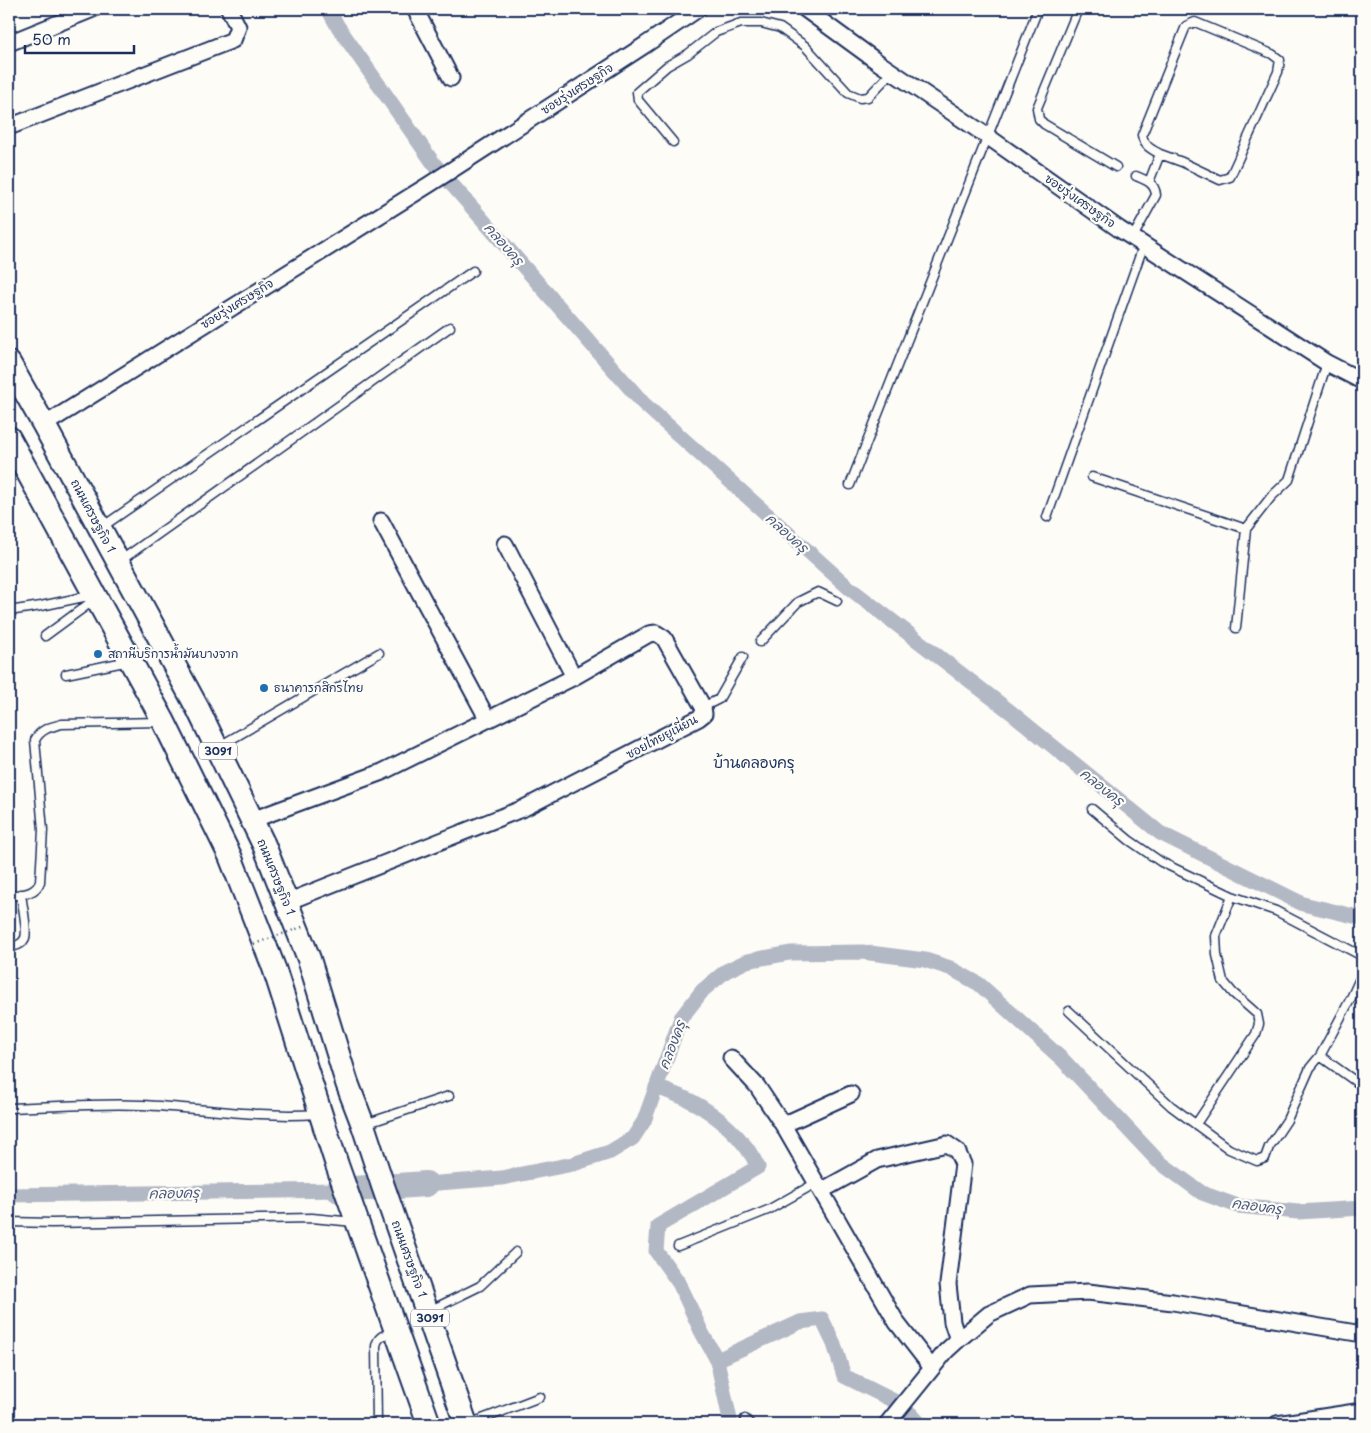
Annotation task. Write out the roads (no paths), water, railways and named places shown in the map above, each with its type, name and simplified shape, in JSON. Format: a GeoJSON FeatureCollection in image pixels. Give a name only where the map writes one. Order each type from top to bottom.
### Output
{"type":"FeatureCollection","features":[{"type":"Feature","properties":{"kind":"main road","name":"ถนนเศรษฐกิจ 1"},"geometry":{"type":"LineString","coordinates":[[9,363],[198,709],[264,845],[309,959],[347,1083],[468,1424]]}},
{"type":"Feature","properties":{"kind":"main road","name":"3091"},"geometry":{"type":"LineString","coordinates":[[9,438],[164,722],[230,856],[274,968],[339,1172],[429,1424]]}},
{"type":"Feature","properties":{"kind":"street"},"geometry":{"type":"LineString","coordinates":[[9,43],[93,9]]}},
{"type":"Feature","properties":{"kind":"street"},"geometry":{"type":"LineString","coordinates":[[9,127],[233,40],[238,27],[229,9]]}},
{"type":"Feature","properties":{"kind":"street"},"geometry":{"type":"LineString","coordinates":[[415,9],[452,78]]}},
{"type":"Feature","properties":{"kind":"street","name":"ซอยรุ่งเศรษฐกิจ"},"geometry":{"type":"LineString","coordinates":[[44,424],[430,184],[698,9]]}},
{"type":"Feature","properties":{"kind":"street","name":"ซอยรุ่งเศรษฐกิจ"},"geometry":{"type":"LineString","coordinates":[[805,9],[892,72],[1138,241],[1327,363],[1362,381]]}},
{"type":"Feature","properties":{"kind":"street"},"geometry":{"type":"LineString","coordinates":[[381,520],[488,720]]}},
{"type":"Feature","properties":{"kind":"street"},"geometry":{"type":"LineString","coordinates":[[505,544],[574,677]]}},
{"type":"Feature","properties":{"kind":"street","name":"ซอยไทยยูเนี่ยน"},"geometry":{"type":"LineString","coordinates":[[252,820],[382,772],[574,677],[649,634],[656,633],[664,638],[703,707],[704,714],[699,718],[524,808],[287,902]]}},
{"type":"Feature","properties":{"kind":"street"},"geometry":{"type":"LineString","coordinates":[[731,1058],[757,1086],[783,1125],[897,1323],[932,1368]]}},
{"type":"Feature","properties":{"kind":"street"},"geometry":{"type":"LineString","coordinates":[[783,1125],[850,1094]]}},
{"type":"Feature","properties":{"kind":"street"},"geometry":{"type":"LineString","coordinates":[[819,1187],[877,1160],[947,1144],[957,1151],[963,1164],[948,1284],[952,1322],[958,1340]]}},
{"type":"Feature","properties":{"kind":"street"},"geometry":{"type":"LineString","coordinates":[[887,1424],[932,1368],[958,1340],[989,1314],[1030,1295],[1088,1292],[1173,1302],[1362,1334]]}},
{"type":"Feature","properties":{"kind":"street"},"geometry":{"type":"LineString","coordinates":[[1277,1424],[1362,1411]]}},
{"type":"Feature","properties":{"kind":"lane"},"geometry":{"type":"LineString","coordinates":[[850,485],[986,136],[1038,9]]}},
{"type":"Feature","properties":{"kind":"lane"},"geometry":{"type":"LineString","coordinates":[[1078,9],[1037,108],[1039,119],[1044,124],[1116,167]]}},
{"type":"Feature","properties":{"kind":"lane"},"geometry":{"type":"LineString","coordinates":[[1195,22],[1272,54],[1280,60],[1278,72],[1230,177],[1220,180],[1160,154],[1143,142],[1142,135],[1186,26],[1195,22]]}},
{"type":"Feature","properties":{"kind":"lane"},"geometry":{"type":"LineString","coordinates":[[673,142],[638,100],[637,92],[668,66],[688,54],[716,32],[741,23],[761,23],[780,28],[805,46],[848,93],[860,98],[868,97],[892,72]]}},
{"type":"Feature","properties":{"kind":"lane"},"geometry":{"type":"LineString","coordinates":[[1149,182],[1160,154]]}},
{"type":"Feature","properties":{"kind":"lane"},"geometry":{"type":"LineString","coordinates":[[1047,517],[1138,241],[1156,195],[1156,188],[1149,182],[1136,176]]}},
{"type":"Feature","properties":{"kind":"lane"},"geometry":{"type":"LineString","coordinates":[[100,528],[473,271]]}},
{"type":"Feature","properties":{"kind":"lane"},"geometry":{"type":"LineString","coordinates":[[118,562],[450,328]]}},
{"type":"Feature","properties":{"kind":"lane"},"geometry":{"type":"LineString","coordinates":[[1236,628],[1246,529],[1271,497],[1289,480],[1327,363]]}},
{"type":"Feature","properties":{"kind":"lane"},"geometry":{"type":"LineString","coordinates":[[1092,477],[1246,529]]}},
{"type":"Feature","properties":{"kind":"lane"},"geometry":{"type":"LineString","coordinates":[[760,642],[798,602],[818,592],[837,601]]}},
{"type":"Feature","properties":{"kind":"lane"},"geometry":{"type":"LineString","coordinates":[[9,611],[96,596]]}},
{"type":"Feature","properties":{"kind":"lane"},"geometry":{"type":"LineString","coordinates":[[45,636],[96,596]]}},
{"type":"Feature","properties":{"kind":"lane"},"geometry":{"type":"LineString","coordinates":[[217,748],[379,653]]}},
{"type":"Feature","properties":{"kind":"lane"},"geometry":{"type":"LineString","coordinates":[[703,707],[719,699],[743,657]]}},
{"type":"Feature","properties":{"kind":"lane"},"geometry":{"type":"LineString","coordinates":[[66,674],[131,660]]}},
{"type":"Feature","properties":{"kind":"lane"},"geometry":{"type":"LineString","coordinates":[[9,896],[33,892],[40,882],[43,830],[35,740],[38,734],[48,727],[62,724],[164,722]]}},
{"type":"Feature","properties":{"kind":"lane"},"geometry":{"type":"LineString","coordinates":[[1092,809],[1129,840],[1161,862],[1232,896],[1276,911],[1362,956]]}},
{"type":"Feature","properties":{"kind":"lane"},"geometry":{"type":"LineString","coordinates":[[9,946],[17,946],[26,936],[21,894]]}},
{"type":"Feature","properties":{"kind":"lane"},"geometry":{"type":"LineString","coordinates":[[1196,1124],[1256,1034],[1259,1024],[1257,1014],[1233,993],[1223,981],[1217,955],[1216,936],[1232,896]]}},
{"type":"Feature","properties":{"kind":"lane"},"geometry":{"type":"LineString","coordinates":[[1069,1011],[1171,1106],[1229,1149],[1257,1161],[1265,1158],[1269,1147],[1287,1120],[1310,1068],[1320,1056],[1362,974]]}},
{"type":"Feature","properties":{"kind":"lane"},"geometry":{"type":"LineString","coordinates":[[1320,1056],[1362,1086]]}},
{"type":"Feature","properties":{"kind":"lane"},"geometry":{"type":"LineString","coordinates":[[363,1125],[449,1096]]}},
{"type":"Feature","properties":{"kind":"lane"},"geometry":{"type":"LineString","coordinates":[[9,1108],[140,1105],[251,1114],[320,1114]]}},
{"type":"Feature","properties":{"kind":"lane"},"geometry":{"type":"LineString","coordinates":[[678,1246],[768,1210],[819,1187]]}},
{"type":"Feature","properties":{"kind":"lane"},"geometry":{"type":"LineString","coordinates":[[9,1222],[357,1219]]}},
{"type":"Feature","properties":{"kind":"lane"},"geometry":{"type":"LineString","coordinates":[[428,1312],[480,1286],[516,1252]]}},
{"type":"Feature","properties":{"kind":"lane"},"geometry":{"type":"LineString","coordinates":[[377,1424],[377,1340],[383,1335],[397,1332]]}},
{"type":"Feature","properties":{"kind":"lane"},"geometry":{"type":"LineString","coordinates":[[468,1424],[540,1397]]}},
{"type":"Feature","properties":{"kind":"waterway","name":"คลองครุ"},"geometry":{"type":"LineString","coordinates":[[328,9],[337,25],[434,164],[643,403],[848,587],[1012,713],[1160,833],[1303,904],[1362,918]]}},
{"type":"Feature","properties":{"kind":"waterway","name":"คลองครุ"},"geometry":{"type":"LineString","coordinates":[[426,1184],[502,1178],[573,1164],[610,1152],[633,1138],[644,1121],[681,1018],[703,990],[726,971],[747,961],[790,953],[862,952],[925,960],[950,968],[979,984],[1063,1060],[1158,1161],[1202,1193],[1238,1206],[1298,1212],[1362,1208]]}},
{"type":"Feature","properties":{"kind":"waterway"},"geometry":{"type":"LineString","coordinates":[[656,1087],[689,1100],[709,1112],[738,1137],[746,1146],[758,1167],[658,1226],[656,1251],[679,1283],[701,1331],[717,1360],[731,1424]]}},
{"type":"Feature","properties":{"kind":"waterway"},"geometry":{"type":"LineString","coordinates":[[339,1190],[426,1184]]}},
{"type":"Feature","properties":{"kind":"waterway","name":"คลองครุ"},"geometry":{"type":"LineString","coordinates":[[9,1195],[339,1190]]}},
{"type":"Feature","properties":{"kind":"waterway"},"geometry":{"type":"LineString","coordinates":[[717,1360],[800,1322],[822,1319],[834,1344],[844,1376],[900,1404]]}},
{"type":"Feature","properties":{"kind":"waterway"},"geometry":{"type":"LineString","coordinates":[[911,1414],[920,1424]]}},
{"type":"Feature","properties":{"kind":"place","name":"สถานีบริการน้ำมันบางจาก"},"geometry":{"type":"Point","coordinates":[98,654]}},
{"type":"Feature","properties":{"kind":"place","name":"ธนาคารกสิกรไทย"},"geometry":{"type":"Point","coordinates":[264,688]}},
{"type":"Feature","properties":{"kind":"district","name":"บ้านคลองครุ"},"geometry":{"type":"Point","coordinates":[754,763]}}]}
